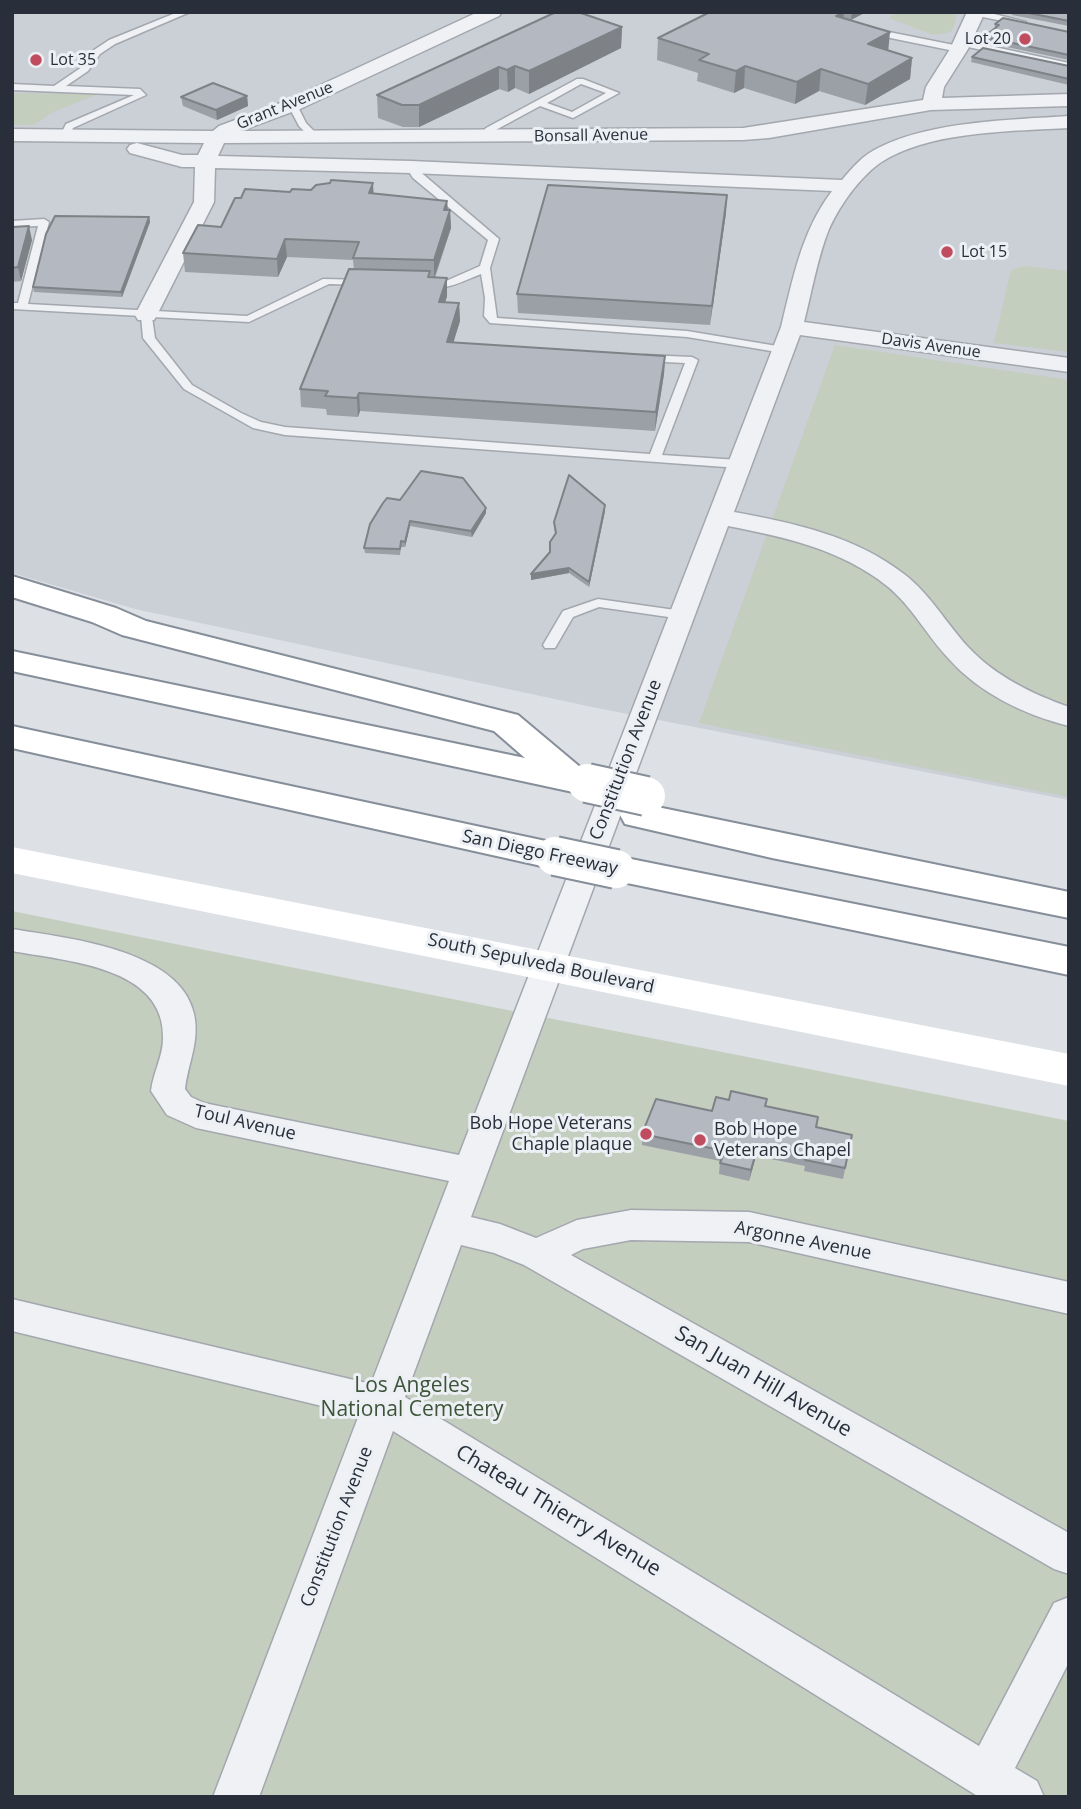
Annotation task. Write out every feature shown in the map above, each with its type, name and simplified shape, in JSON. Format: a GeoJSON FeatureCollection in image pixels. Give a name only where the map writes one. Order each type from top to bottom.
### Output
{"type":"FeatureCollection","features":[{"type":"Feature","properties":{"kind":"main road"},"geometry":{"type":"LineString","coordinates":[[12,586],[104,615],[134,628]]}},
{"type":"Feature","properties":{"kind":"main road"},"geometry":{"type":"LineString","coordinates":[[12,605],[96,624],[134,628],[506,723],[579,789]]}},
{"type":"Feature","properties":{"kind":"main road"},"geometry":{"type":"LineString","coordinates":[[12,661],[579,789],[642,805],[772,845],[1069,905]]}},
{"type":"Feature","properties":{"kind":"main road"},"geometry":{"type":"LineString","coordinates":[[12,681],[579,789]]}},
{"type":"Feature","properties":{"kind":"main road","name":"San Diego Freeway"},"geometry":{"type":"LineString","coordinates":[[12,737],[616,869],[1069,961]]}},
{"type":"Feature","properties":{"kind":"main road"},"geometry":{"type":"LineString","coordinates":[[12,760],[191,775]]}},
{"type":"Feature","properties":{"kind":"main road"},"geometry":{"type":"LineString","coordinates":[[642,805],[1069,879]]}},
{"type":"Feature","properties":{"kind":"main road","name":"South Sepulveda Boulevard"},"geometry":{"type":"LineString","coordinates":[[12,860],[1069,1070]]}},
{"type":"Feature","properties":{"kind":"street","name":"Grant Avenue"},"geometry":{"type":"LineString","coordinates":[[146,315],[204,202],[205,162],[216,138],[226,130],[293,105],[493,12]]}},
{"type":"Feature","properties":{"kind":"street"},"geometry":{"type":"LineString","coordinates":[[931,104],[935,87],[961,46],[976,12]]}},
{"type":"Feature","properties":{"kind":"street","name":"Bonsall Avenue"},"geometry":{"type":"LineString","coordinates":[[12,135],[316,138],[743,134],[769,132],[931,104],[1069,100]]}},
{"type":"Feature","properties":{"kind":"street","name":"Constitution Avenue"},"geometry":{"type":"LineString","coordinates":[[236,1797],[547,966],[788,338],[816,236],[827,214],[847,186],[882,153],[940,136],[1069,122]]}},
{"type":"Feature","properties":{"kind":"street","name":"Bonsall Avenue"},"geometry":{"type":"LineString","coordinates":[[110,137],[156,155],[182,161],[411,167],[847,186]]}},
{"type":"Feature","properties":{"kind":"street","name":"Davis Avenue"},"geometry":{"type":"LineString","coordinates":[[788,338],[1069,365]]}},
{"type":"Feature","properties":{"kind":"street"},"geometry":{"type":"LineString","coordinates":[[719,517],[776,527],[848,549],[897,582],[924,607],[960,654],[990,681],[1028,701],[1069,717]]}},
{"type":"Feature","properties":{"kind":"street","name":"Toul Avenue"},"geometry":{"type":"LineString","coordinates":[[12,940],[117,961],[140,971],[162,987],[176,1009],[180,1038],[169,1077],[168,1091],[179,1106],[196,1115],[470,1171]]}},
{"type":"Feature","properties":{"kind":"street","name":"Argonne Avenue"},"geometry":{"type":"LineString","coordinates":[[537,1254],[577,1235],[631,1225],[749,1227],[1069,1298]]}},
{"type":"Feature","properties":{"kind":"street","name":"San Juan Hill Avenue"},"geometry":{"type":"LineString","coordinates":[[449,1227],[500,1239],[537,1254],[1069,1555]]}},
{"type":"Feature","properties":{"kind":"street","name":"Chateau Thierry Avenue"},"geometry":{"type":"LineString","coordinates":[[12,1315],[383,1404],[1005,1786]]}},
{"type":"Feature","properties":{"kind":"street"},"geometry":{"type":"LineString","coordinates":[[1005,1786],[1069,1617]]}},
{"type":"Feature","properties":{"kind":"lane"},"geometry":{"type":"LineString","coordinates":[[976,12],[1029,24]]}},
{"type":"Feature","properties":{"kind":"lane"},"geometry":{"type":"LineString","coordinates":[[57,88],[85,69],[97,52],[112,42],[178,13]]}},
{"type":"Feature","properties":{"kind":"lane"},"geometry":{"type":"LineString","coordinates":[[863,29],[1069,66]]}},
{"type":"Feature","properties":{"kind":"lane"},"geometry":{"type":"LineString","coordinates":[[484,137],[489,130],[539,103],[580,81],[614,93],[573,115],[539,103]]}},
{"type":"Feature","properties":{"kind":"lane"},"geometry":{"type":"LineString","coordinates":[[12,87],[133,90],[141,95],[69,126],[65,136]]}},
{"type":"Feature","properties":{"kind":"lane"},"geometry":{"type":"LineString","coordinates":[[293,105],[302,124],[316,138]]}},
{"type":"Feature","properties":{"kind":"lane"},"geometry":{"type":"LineString","coordinates":[[411,167],[417,176],[494,239],[485,268],[491,298],[490,316],[494,321],[788,338]]}},
{"type":"Feature","properties":{"kind":"lane"},"geometry":{"type":"LineString","coordinates":[[12,224],[44,222],[17,307],[249,319],[327,281],[380,282]]}},
{"type":"Feature","properties":{"kind":"lane"},"geometry":{"type":"LineString","coordinates":[[407,283],[447,284],[485,268]]}},
{"type":"Feature","properties":{"kind":"lane"},"geometry":{"type":"LineString","coordinates":[[146,315],[149,338],[188,387],[211,403],[257,425],[285,431],[739,464]]}},
{"type":"Feature","properties":{"kind":"lane"},"geometry":{"type":"LineString","coordinates":[[633,357],[692,360],[655,458]]}},
{"type":"Feature","properties":{"kind":"lane"},"geometry":{"type":"LineString","coordinates":[[550,645],[568,614],[598,603],[682,615]]}},
{"type":"Feature","properties":{"kind":"shaded area"},"geometry":{"type":"Polygon","coordinates":[[[12,12],[1069,12],[1069,800],[592,707],[135,609],[12,573],[12,12]]]}},
{"type":"Feature","properties":{"kind":"green space"},"geometry":{"type":"Polygon","coordinates":[[[897,12],[956,12],[956,20],[951,32],[933,35],[889,18],[897,12]]]}},
{"type":"Feature","properties":{"kind":"green space"},"geometry":{"type":"Polygon","coordinates":[[[12,93],[98,94],[51,113],[34,125],[12,125],[12,93]]]}},
{"type":"Feature","properties":{"kind":"green space"},"geometry":{"type":"Polygon","coordinates":[[[1025,266],[1069,271],[1069,352],[994,343],[1011,270],[1025,266]]]}},
{"type":"Feature","properties":{"kind":"green space"},"geometry":{"type":"Polygon","coordinates":[[[835,345],[1069,380],[1069,797],[699,723],[835,345]]]}},
{"type":"Feature","properties":{"kind":"green space","name":"Los Angeles National Cemetery"},"geometry":{"type":"Polygon","coordinates":[[[12,911],[1069,1121],[1069,1797],[12,1797],[12,911]]]}},
{"type":"Feature","properties":{"kind":"building"},"geometry":{"type":"Polygon","coordinates":[[[556,12],[578,12],[622,27],[529,71],[515,66],[507,70],[499,67],[419,105],[402,105],[377,95],[556,12]]]}},
{"type":"Feature","properties":{"kind":"building"},"geometry":{"type":"Polygon","coordinates":[[[710,12],[843,12],[836,16],[890,32],[868,44],[912,58],[868,84],[821,69],[797,82],[745,66],[736,71],[699,60],[709,54],[658,38],[710,12]]]}},
{"type":"Feature","properties":{"kind":"building"},"geometry":{"type":"Polygon","coordinates":[[[1024,12],[1069,12],[1069,21],[1024,12]]]}},
{"type":"Feature","properties":{"kind":"building"},"geometry":{"type":"Polygon","coordinates":[[[1003,18],[1069,32],[1069,55],[984,37],[999,25],[995,24],[1003,18]]]}},
{"type":"Feature","properties":{"kind":"building"},"geometry":{"type":"Polygon","coordinates":[[[983,48],[1069,66],[1069,79],[972,57],[983,48]]]}},
{"type":"Feature","properties":{"kind":"building"},"geometry":{"type":"Polygon","coordinates":[[[213,83],[247,96],[216,110],[181,97],[213,83]]]}},
{"type":"Feature","properties":{"kind":"building"},"geometry":{"type":"Polygon","coordinates":[[[331,180],[373,183],[369,193],[447,201],[444,210],[450,210],[434,260],[353,258],[359,242],[285,239],[277,259],[183,253],[198,225],[221,227],[235,198],[241,198],[245,189],[290,192],[292,189],[311,190],[316,185],[330,183],[331,180]]]}},
{"type":"Feature","properties":{"kind":"building"},"geometry":{"type":"Polygon","coordinates":[[[548,185],[727,195],[712,306],[517,294],[548,185]]]}},
{"type":"Feature","properties":{"kind":"building"},"geometry":{"type":"Polygon","coordinates":[[[55,216],[149,217],[121,292],[33,287],[46,234],[55,216]]]}},
{"type":"Feature","properties":{"kind":"building"},"geometry":{"type":"Polygon","coordinates":[[[29,226],[18,267],[12,268],[12,227],[29,226]]]}},
{"type":"Feature","properties":{"kind":"building"},"geometry":{"type":"Polygon","coordinates":[[[349,269],[430,271],[428,277],[447,278],[439,302],[459,303],[447,342],[665,356],[656,412],[359,393],[357,398],[325,396],[328,391],[300,389],[349,269]]]}},
{"type":"Feature","properties":{"kind":"building"},"geometry":{"type":"Polygon","coordinates":[[[421,471],[463,478],[486,508],[471,531],[410,521],[405,542],[401,541],[400,549],[364,548],[370,524],[383,503],[387,498],[400,500],[421,471]]]}},
{"type":"Feature","properties":{"kind":"building"},"geometry":{"type":"Polygon","coordinates":[[[569,475],[605,505],[589,582],[569,568],[531,574],[550,552],[550,542],[556,533],[554,522],[569,475]]]}},
{"type":"Feature","properties":{"kind":"building"},"geometry":{"type":"Polygon","coordinates":[[[731,1091],[767,1099],[765,1106],[818,1117],[816,1127],[852,1135],[845,1168],[805,1160],[807,1155],[758,1145],[751,1170],[720,1163],[725,1151],[642,1134],[656,1099],[712,1111],[716,1097],[729,1100],[731,1091]]]}},
{"type":"Feature","properties":{"kind":"place","name":"Lot 20"},"geometry":{"type":"Point","coordinates":[1025,39]}},
{"type":"Feature","properties":{"kind":"place","name":"Lot 35"},"geometry":{"type":"Point","coordinates":[36,60]}},
{"type":"Feature","properties":{"kind":"place","name":"Lot 15"},"geometry":{"type":"Point","coordinates":[947,252]}},
{"type":"Feature","properties":{"kind":"place","name":"Bob Hope Veterans Chaple plaque"},"geometry":{"type":"Point","coordinates":[646,1134]}},
{"type":"Feature","properties":{"kind":"place","name":"Bob Hope Veterans Chapel"},"geometry":{"type":"Point","coordinates":[700,1140]}}]}
